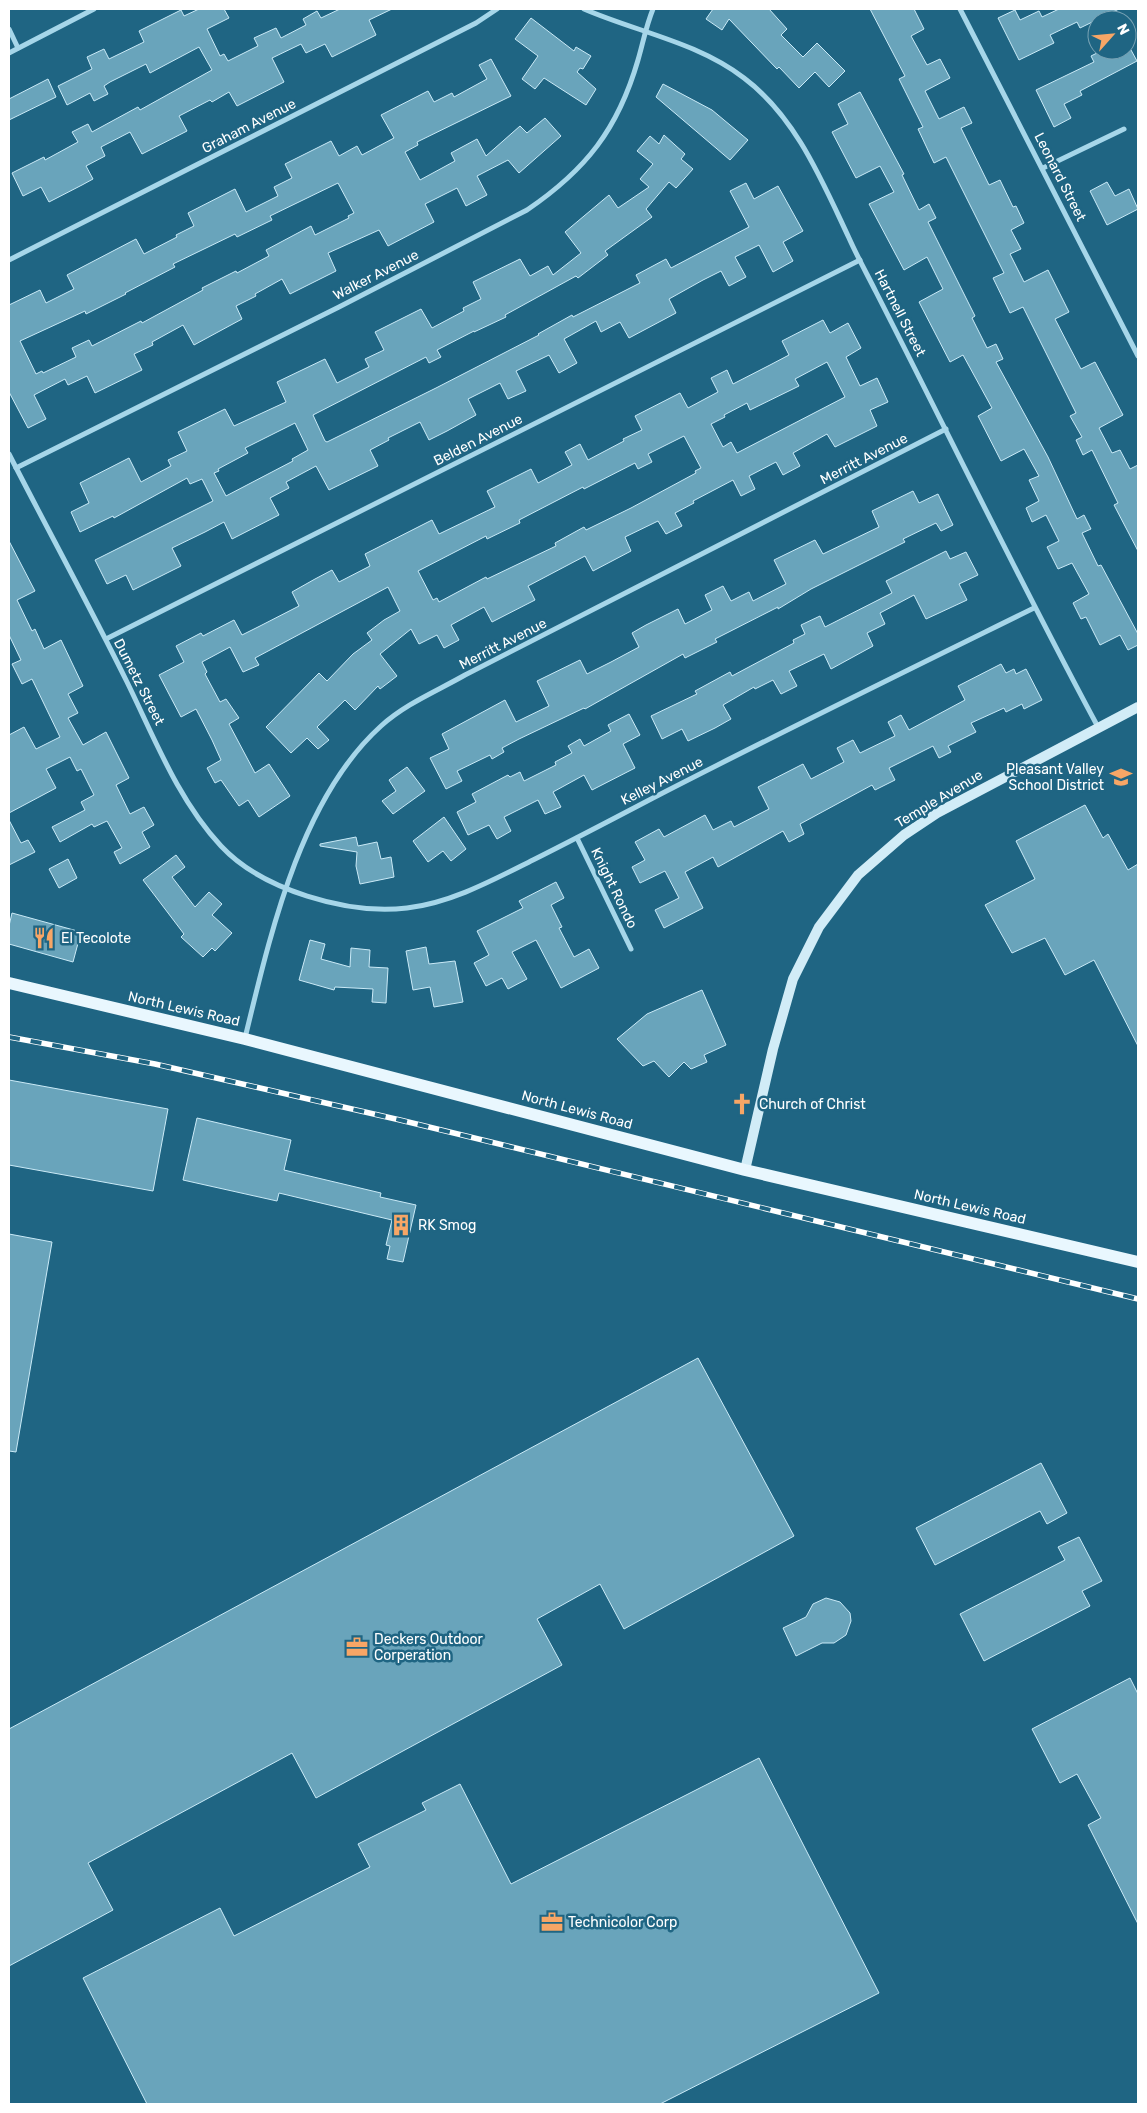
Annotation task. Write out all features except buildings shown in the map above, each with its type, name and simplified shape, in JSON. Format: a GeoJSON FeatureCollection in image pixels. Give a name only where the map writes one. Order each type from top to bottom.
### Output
{"type":"FeatureCollection","features":[{"type":"Feature","properties":{"kind":"main road","name":"Temple Avenue"},"geometry":{"type":"LineString","coordinates":[[745,1170],[761,1097],[788,993],[802,959],[819,927],[841,896],[868,866],[920,823],[1138,707]]}},
{"type":"Feature","properties":{"kind":"main road","name":"North Lewis Road"},"geometry":{"type":"LineString","coordinates":[[9,983],[245,1039],[745,1170],[1138,1262]]}},
{"type":"Feature","properties":{"kind":"street"},"geometry":{"type":"LineString","coordinates":[[9,53],[94,9]]}},
{"type":"Feature","properties":{"kind":"street","name":"Graham Avenue"},"geometry":{"type":"LineString","coordinates":[[9,260],[476,23],[497,9]]}},
{"type":"Feature","properties":{"kind":"street","name":"Hartnell Street"},"geometry":{"type":"LineString","coordinates":[[584,9],[618,24],[695,49],[720,62],[745,78],[776,108],[795,134],[825,188],[1034,608],[1098,727]]}},
{"type":"Feature","properties":{"kind":"street","name":"Walker Avenue"},"geometry":{"type":"LineString","coordinates":[[16,468],[340,307],[527,210],[542,200],[562,184],[588,158],[609,132],[625,97],[638,61],[653,9]]}},
{"type":"Feature","properties":{"kind":"street","name":"Leonard Street"},"geometry":{"type":"LineString","coordinates":[[960,9],[1136,344],[1138,356]]}},
{"type":"Feature","properties":{"kind":"street"},"geometry":{"type":"LineString","coordinates":[[9,30],[18,48]]}},
{"type":"Feature","properties":{"kind":"street"},"geometry":{"type":"LineString","coordinates":[[1043,168],[1124,129]]}},
{"type":"Feature","properties":{"kind":"street","name":"Belden Avenue"},"geometry":{"type":"LineString","coordinates":[[106,639],[860,260]]}},
{"type":"Feature","properties":{"kind":"street","name":"Merritt Avenue"},"geometry":{"type":"LineString","coordinates":[[245,1039],[286,887],[317,815],[336,780],[358,750],[392,717],[474,671],[946,429]]}},
{"type":"Feature","properties":{"kind":"street","name":"Dumetz Street"},"geometry":{"type":"LineString","coordinates":[[9,454],[106,639],[175,778],[205,828],[231,855],[254,871],[286,887]]}},
{"type":"Feature","properties":{"kind":"street","name":"Kelley Avenue"},"geometry":{"type":"LineString","coordinates":[[286,887],[310,897],[353,908],[381,910],[410,908],[433,903],[469,890],[576,838],[770,738],[1034,608]]}},
{"type":"Feature","properties":{"kind":"street","name":"Knight Rondo"},"geometry":{"type":"LineString","coordinates":[[576,838],[631,948]]}},
{"type":"Feature","properties":{"kind":"railway"},"geometry":{"type":"LineString","coordinates":[[9,1037],[155,1064],[400,1120],[1138,1299]]}},
{"type":"Feature","properties":{"kind":"place","name":"Pleasant Valley School District"},"geometry":{"type":"Point","coordinates":[1121,777]}},
{"type":"Feature","properties":{"kind":"place","name":"El Tecolote"},"geometry":{"type":"Point","coordinates":[44,938]}},
{"type":"Feature","properties":{"kind":"place","name":"Church of Christ"},"geometry":{"type":"Point","coordinates":[742,1104]}},
{"type":"Feature","properties":{"kind":"place","name":"RK Smog"},"geometry":{"type":"Point","coordinates":[401,1225]}},
{"type":"Feature","properties":{"kind":"place","name":"Deckers Outdoor Corperation"},"geometry":{"type":"Point","coordinates":[357,1647]}},
{"type":"Feature","properties":{"kind":"place","name":"Technicolor Corp"},"geometry":{"type":"Point","coordinates":[552,1922]}}]}
